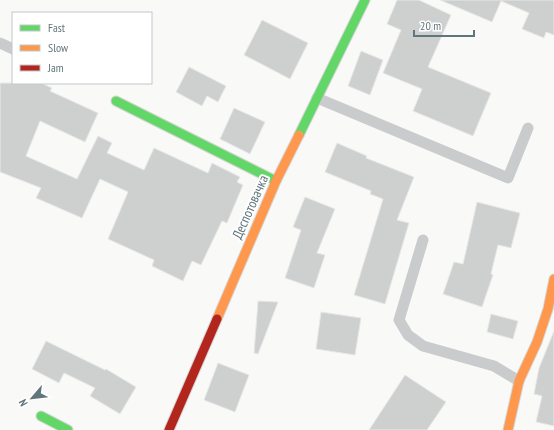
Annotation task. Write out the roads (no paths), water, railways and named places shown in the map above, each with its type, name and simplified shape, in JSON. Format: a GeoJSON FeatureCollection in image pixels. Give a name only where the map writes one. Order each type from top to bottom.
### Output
{"type":"FeatureCollection","features":[{"type":"Feature","properties":{"kind":"street","name":"Деспотовачка"},"geometry":{"type":"LineString","coordinates":[[169,430],[276,181],[365,0]]}},
{"type":"Feature","properties":{"kind":"street"},"geometry":{"type":"LineString","coordinates":[[116,102],[276,181]]}},
{"type":"Feature","properties":{"kind":"street"},"geometry":{"type":"LineString","coordinates":[[508,430],[519,381],[537,342],[548,309],[554,279]]}},
{"type":"Feature","properties":{"kind":"street"},"geometry":{"type":"LineString","coordinates":[[41,416],[68,430]]}},
{"type":"Feature","properties":{"kind":"lane"},"geometry":{"type":"LineString","coordinates":[[0,43],[12,49]]}},
{"type":"Feature","properties":{"kind":"lane"},"geometry":{"type":"LineString","coordinates":[[317,98],[508,178],[528,128]]}},
{"type":"Feature","properties":{"kind":"lane"},"geometry":{"type":"LineString","coordinates":[[423,240],[400,320],[408,335],[423,346],[453,353],[494,366],[519,381]]}}]}
